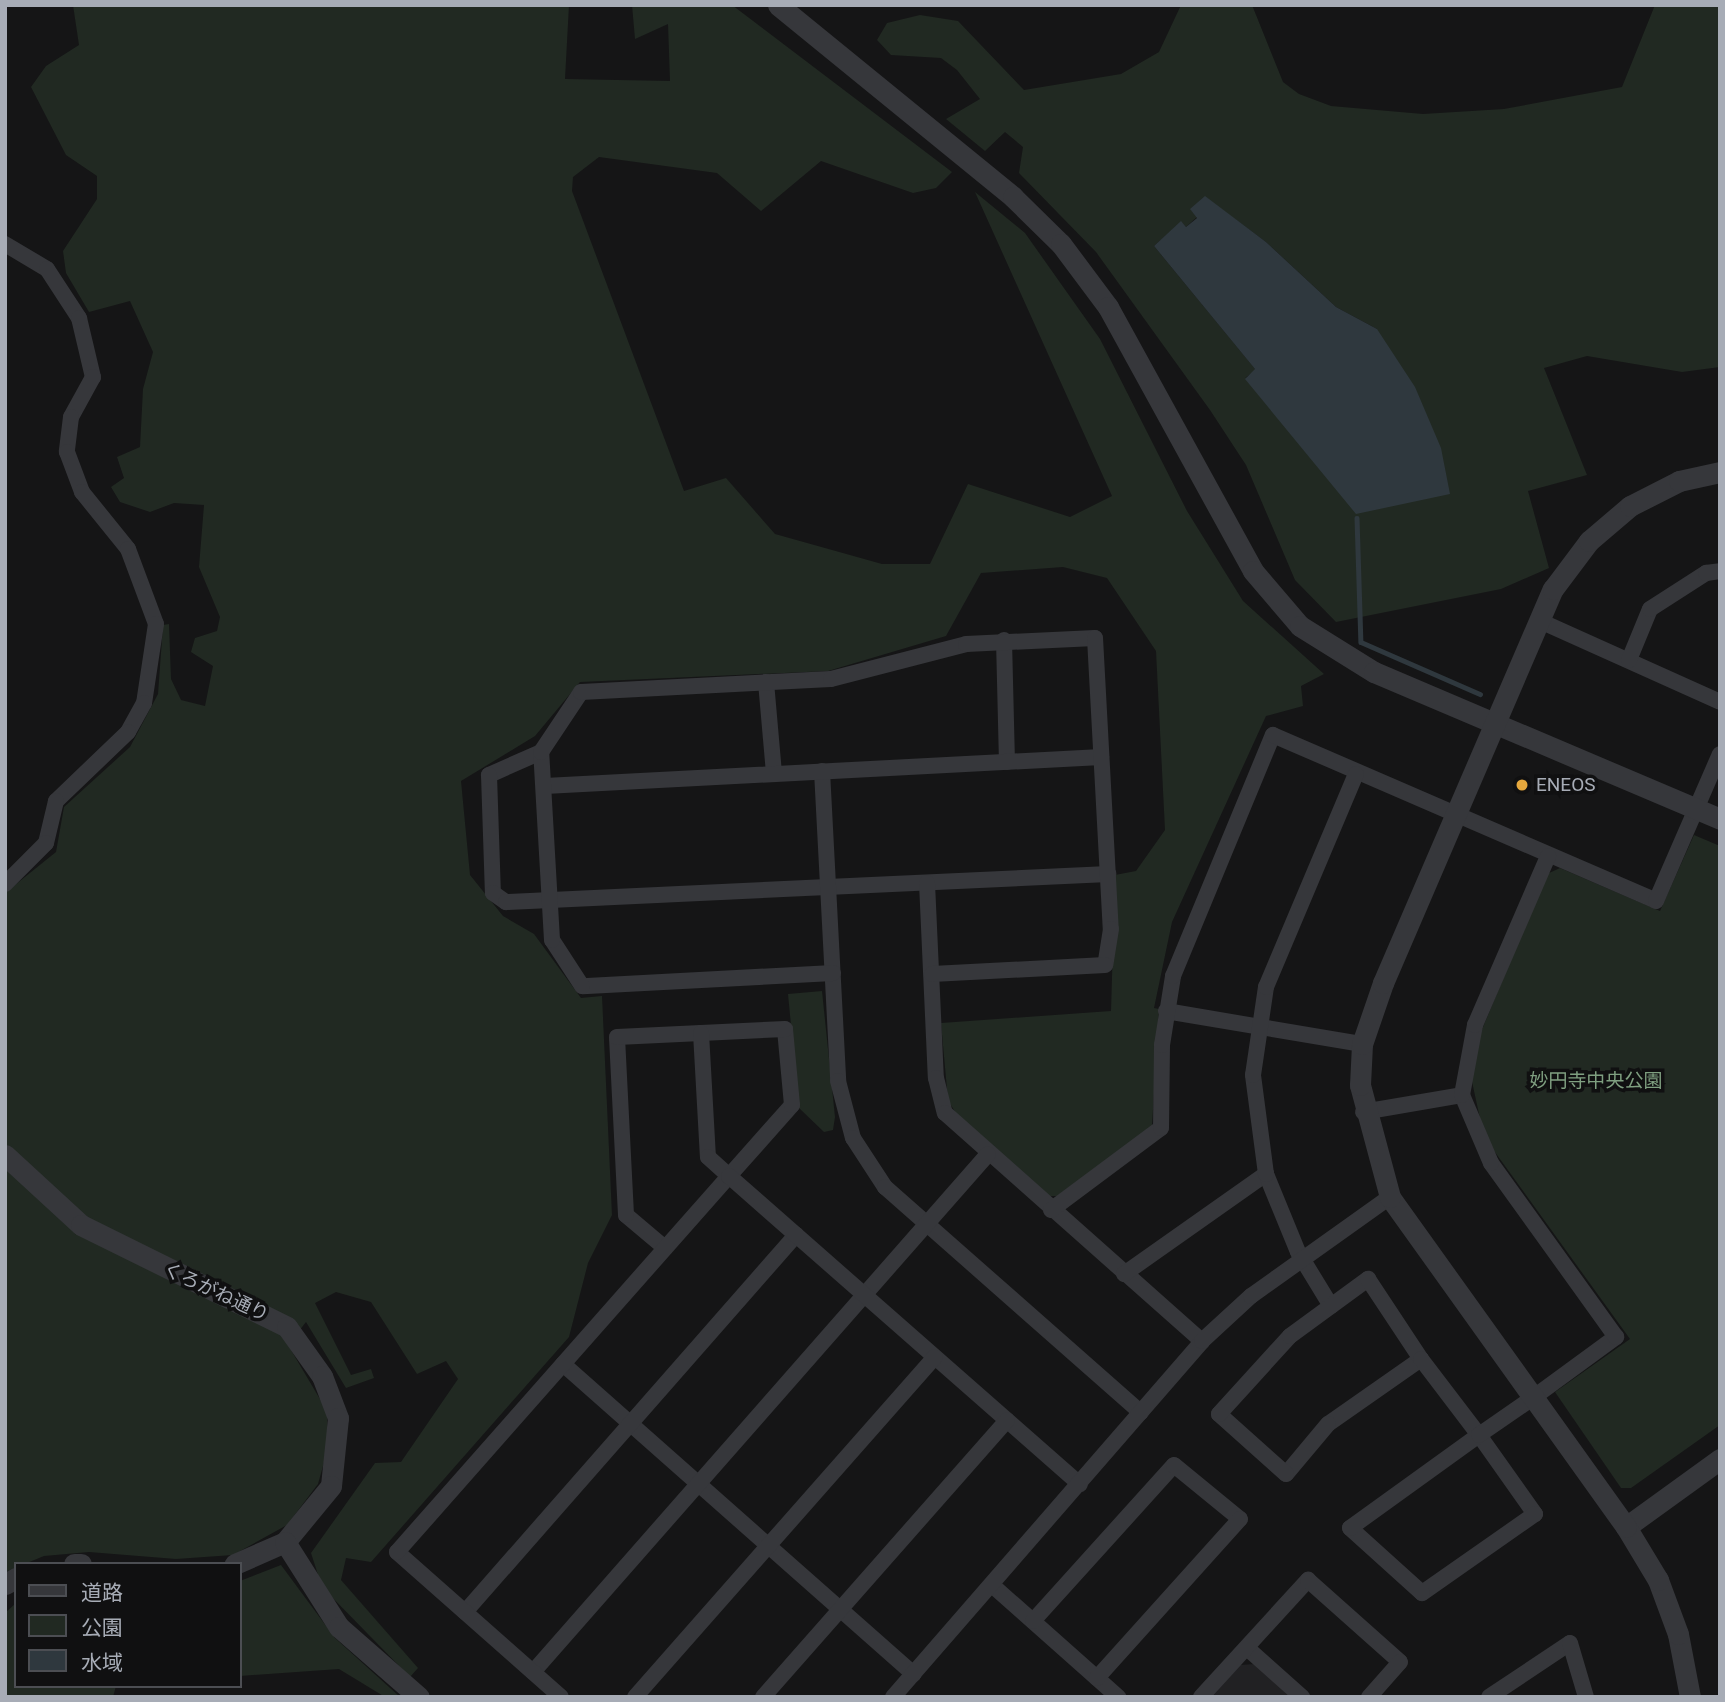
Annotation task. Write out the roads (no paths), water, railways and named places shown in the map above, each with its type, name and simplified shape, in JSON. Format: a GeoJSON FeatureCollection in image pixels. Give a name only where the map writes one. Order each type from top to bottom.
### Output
{"type":"FeatureCollection","features":[{"type":"Feature","properties":{"kind":"street"},"geometry":{"type":"LineString","coordinates":[[778,5],[1013,197],[1061,244],[1108,307],[1276,604],[1327,648],[1494,725],[1720,819]]}},
{"type":"Feature","properties":{"kind":"street"},"geometry":{"type":"LineString","coordinates":[[5,244],[47,269],[79,318],[93,377],[71,417],[69,463],[82,492],[128,549],[156,624],[150,680],[128,732],[56,801],[46,844],[5,884]]}},
{"type":"Feature","properties":{"kind":"street"},"geometry":{"type":"LineString","coordinates":[[1690,1697],[1678,1634],[1658,1580],[1626,1527],[1390,1197],[1363,1112],[1362,1044],[1454,815],[1539,621],[1569,564],[1608,523],[1651,493],[1720,472]]}},
{"type":"Feature","properties":{"kind":"street"},"geometry":{"type":"LineString","coordinates":[[1629,660],[1650,609],[1706,573],[1720,571]]}},
{"type":"Feature","properties":{"kind":"street"},"geometry":{"type":"LineString","coordinates":[[1539,621],[1720,702]]}},
{"type":"Feature","properties":{"kind":"street"},"geometry":{"type":"LineString","coordinates":[[932,974],[1105,965],[1108,874],[1095,638],[1004,640],[966,644],[831,679],[582,692],[541,752],[489,775],[493,893],[506,902],[1108,874]]}},
{"type":"Feature","properties":{"kind":"street"},"geometry":{"type":"LineString","coordinates":[[1004,640],[1007,762]]}},
{"type":"Feature","properties":{"kind":"street"},"geometry":{"type":"LineString","coordinates":[[766,682],[774,774]]}},
{"type":"Feature","properties":{"kind":"street"},"geometry":{"type":"LineString","coordinates":[[1051,1210],[1161,1128],[1166,1011],[1191,924],[1273,735],[1356,774],[1656,901],[1720,754]]}},
{"type":"Feature","properties":{"kind":"street"},"geometry":{"type":"LineString","coordinates":[[541,752],[552,940],[582,986],[833,973]]}},
{"type":"Feature","properties":{"kind":"street"},"geometry":{"type":"LineString","coordinates":[[545,786],[1101,757]]}},
{"type":"Feature","properties":{"kind":"street"},"geometry":{"type":"LineString","coordinates":[[822,771],[838,1081],[853,1138],[885,1187],[1141,1413]]}},
{"type":"Feature","properties":{"kind":"street"},"geometry":{"type":"LineString","coordinates":[[1331,1306],[1301,1259],[1266,1174],[1255,1117],[1257,1026],[1280,949],[1356,774]]}},
{"type":"Feature","properties":{"kind":"street"},"geometry":{"type":"LineString","coordinates":[[1421,1359],[1328,1424],[1286,1474],[1219,1414],[1290,1336],[1368,1279],[1421,1359],[1479,1435],[1535,1514],[1422,1593],[1350,1528],[1479,1435],[1534,1397],[1616,1337],[1492,1163],[1462,1096],[1475,1025],[1548,856]]}},
{"type":"Feature","properties":{"kind":"street"},"geometry":{"type":"LineString","coordinates":[[927,883],[938,1097],[956,1126],[1202,1341]]}},
{"type":"Feature","properties":{"kind":"street"},"geometry":{"type":"LineString","coordinates":[[1166,1011],[1362,1044]]}},
{"type":"Feature","properties":{"kind":"street"},"geometry":{"type":"LineString","coordinates":[[561,1697],[397,1552],[792,1105],[785,1028],[617,1037],[626,1214],[665,1248]]}},
{"type":"Feature","properties":{"kind":"street"},"geometry":{"type":"LineString","coordinates":[[701,1033],[708,1157],[1080,1484]]}},
{"type":"Feature","properties":{"kind":"street"},"geometry":{"type":"LineString","coordinates":[[1363,1112],[1462,1096]]}},
{"type":"Feature","properties":{"kind":"street"},"geometry":{"type":"LineString","coordinates":[[533,1672],[988,1154]]}},
{"type":"Feature","properties":{"kind":"street","name":"くろがね通り"},"geometry":{"type":"LineString","coordinates":[[5,1155],[82,1225],[287,1326],[307,1352],[338,1418],[337,1464],[321,1504],[285,1542],[240,1562]]}},
{"type":"Feature","properties":{"kind":"street"},"geometry":{"type":"LineString","coordinates":[[1124,1274],[1266,1174]]}},
{"type":"Feature","properties":{"kind":"street"},"geometry":{"type":"LineString","coordinates":[[893,1697],[1202,1341],[1301,1259],[1390,1197]]}},
{"type":"Feature","properties":{"kind":"street"},"geometry":{"type":"LineString","coordinates":[[465,1612],[796,1235]]}},
{"type":"Feature","properties":{"kind":"street"},"geometry":{"type":"LineString","coordinates":[[635,1697],[935,1357]]}},
{"type":"Feature","properties":{"kind":"street"},"geometry":{"type":"LineString","coordinates":[[563,1364],[913,1674]]}},
{"type":"Feature","properties":{"kind":"street"},"geometry":{"type":"LineString","coordinates":[[763,1697],[1007,1420]]}},
{"type":"Feature","properties":{"kind":"street"},"geometry":{"type":"LineString","coordinates":[[1033,1622],[1174,1465],[1240,1519],[1097,1678]]}},
{"type":"Feature","properties":{"kind":"street"},"geometry":{"type":"LineString","coordinates":[[1626,1527],[1718,1465]]}},
{"type":"Feature","properties":{"kind":"street"},"geometry":{"type":"LineString","coordinates":[[285,1542],[339,1627],[419,1697]]}},
{"type":"Feature","properties":{"kind":"street"},"geometry":{"type":"LineString","coordinates":[[1201,1697],[1308,1580],[1400,1662],[1369,1697]]}},
{"type":"Feature","properties":{"kind":"street"},"geometry":{"type":"LineString","coordinates":[[992,1585],[1118,1697]]}},
{"type":"Feature","properties":{"kind":"street"},"geometry":{"type":"LineString","coordinates":[[1492,1696],[1570,1643],[1586,1697]]}},
{"type":"Feature","properties":{"kind":"street"},"geometry":{"type":"LineString","coordinates":[[1247,1648],[1302,1697]]}},
{"type":"Feature","properties":{"kind":"water"},"geometry":{"type":"Polygon","coordinates":[[[1205,196],[1266,242],[1336,307],[1377,329],[1415,387],[1441,448],[1450,494],[1356,514],[1245,379],[1255,369],[1154,246],[1181,221],[1186,227],[1197,218],[1190,209],[1205,196]]]}},
{"type":"Feature","properties":{"kind":"waterway"},"geometry":{"type":"LineString","coordinates":[[1357,518],[1361,642],[1480,694]]}},
{"type":"Feature","properties":{"kind":"place","name":"ENEOS"},"geometry":{"type":"Point","coordinates":[1522,785]}},
{"type":"Feature","properties":{"kind":"park label","name":"妙円寺中央公園"},"geometry":{"type":"Point","coordinates":[1596,1081]}}]}
